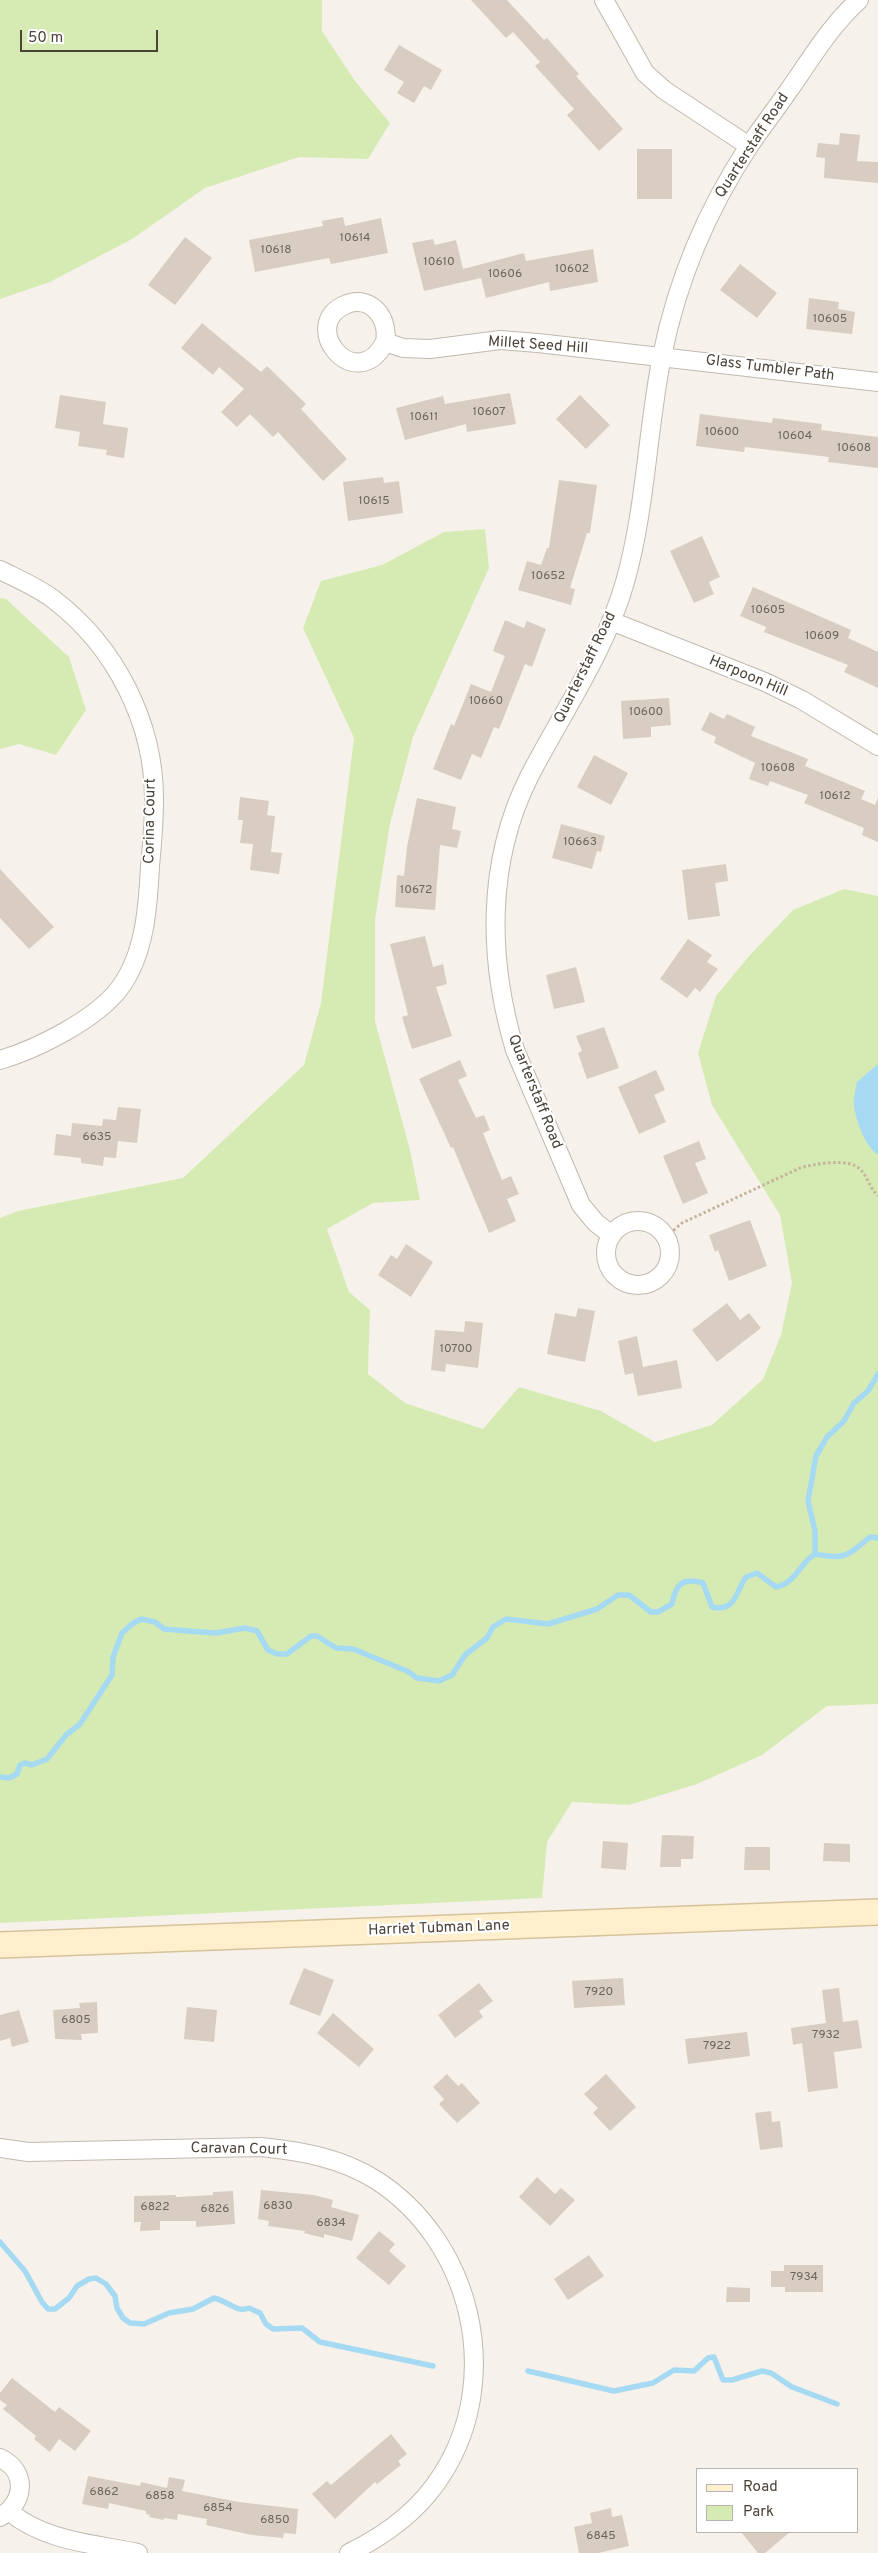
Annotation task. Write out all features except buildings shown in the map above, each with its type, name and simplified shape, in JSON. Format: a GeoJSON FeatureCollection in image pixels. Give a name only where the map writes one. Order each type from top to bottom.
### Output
{"type":"FeatureCollection","features":[{"type":"Feature","properties":{"kind":"street"},"geometry":{"type":"LineString","coordinates":[[604,0],[645,73],[664,90],[749,146]]}},
{"type":"Feature","properties":{"kind":"street","name":"Quarterstaff Road"},"geometry":{"type":"LineString","coordinates":[[612,1235],[596,1223],[581,1205],[515,1050],[500,989],[496,960],[495,920],[498,874],[513,814],[528,779],[590,666],[611,621],[625,584],[640,513],[662,357],[672,311],[692,254],[723,190],[749,146],[823,40],[859,0]]}},
{"type":"Feature","properties":{"kind":"street","name":"Millet Seed Hill"},"geometry":{"type":"LineString","coordinates":[[386,342],[403,348],[430,349],[500,340],[662,357]]}},
{"type":"Feature","properties":{"kind":"street","name":"Glass Tumbler Path"},"geometry":{"type":"LineString","coordinates":[[662,357],[878,382]]}},
{"type":"Feature","properties":{"kind":"street","name":"Corina Court"},"geometry":{"type":"LineString","coordinates":[[0,570],[52,598],[75,617],[113,664],[140,715],[152,767],[154,801],[149,889],[142,932],[136,956],[128,974],[118,990],[96,1010],[46,1040],[17,1055],[0,1060]]}},
{"type":"Feature","properties":{"kind":"street","name":"Harpoon Hill"},"geometry":{"type":"LineString","coordinates":[[611,621],[765,682],[802,700],[878,746]]}},
{"type":"Feature","properties":{"kind":"street"},"geometry":{"type":"LineString","coordinates":[[636,1221],[649,1223],[660,1230],[666,1237],[670,1257],[666,1269],[650,1283],[638,1285],[626,1283],[613,1273],[608,1265],[606,1254],[612,1235],[625,1224],[636,1221]]}},
{"type":"Feature","properties":{"kind":"street","name":"Harriet Tubman Lane"},"geometry":{"type":"LineString","coordinates":[[0,1945],[878,1912]]}},
{"type":"Feature","properties":{"kind":"street","name":"Caravan Court"},"geometry":{"type":"LineString","coordinates":[[0,2148],[28,2152],[261,2147],[292,2150],[326,2157],[375,2179],[398,2196],[428,2225],[455,2274],[470,2311],[474,2344],[473,2377],[467,2417],[443,2474],[424,2498],[404,2520],[377,2538],[349,2553]]}},
{"type":"Feature","properties":{"kind":"street"},"geometry":{"type":"LineString","coordinates":[[0,2458],[15,2470],[20,2480],[20,2492],[17,2502],[5,2514],[52,2535],[138,2553]]}},
{"type":"Feature","properties":{"kind":"path"},"geometry":{"type":"LineString","coordinates":[[666,1237],[682,1223],[800,1168],[817,1163],[857,1166],[863,1171],[868,1185],[878,1196]]}},
{"type":"Feature","properties":{"kind":"green space"},"geometry":{"type":"Polygon","coordinates":[[[0,0],[322,0],[322,31],[355,81],[390,123],[368,159],[299,157],[205,188],[132,239],[50,282],[0,299],[0,0]]]}},
{"type":"Feature","properties":{"kind":"green space"},"geometry":{"type":"Polygon","coordinates":[[[485,529],[489,568],[413,737],[390,824],[375,919],[375,1021],[410,1150],[420,1200],[373,1203],[327,1229],[349,1292],[370,1310],[368,1374],[405,1403],[483,1429],[519,1387],[601,1411],[655,1442],[712,1425],[763,1379],[781,1335],[792,1283],[780,1215],[712,1105],[698,1053],[716,996],[749,956],[793,910],[844,889],[878,896],[878,1704],[827,1706],[762,1755],[697,1784],[629,1805],[572,1802],[547,1842],[542,1898],[0,1923],[0,1218],[18,1211],[183,1178],[304,1065],[321,1003],[354,738],[303,628],[321,581],[382,565],[444,532],[485,529]]]}},
{"type":"Feature","properties":{"kind":"green space"},"geometry":{"type":"Polygon","coordinates":[[[0,598],[6,599],[69,657],[86,710],[56,755],[19,744],[0,749],[0,598]]]}},
{"type":"Feature","properties":{"kind":"water"},"geometry":{"type":"Polygon","coordinates":[[[878,1064],[878,1155],[869,1146],[862,1133],[855,1112],[854,1097],[857,1082],[878,1064]]]}},
{"type":"Feature","properties":{"kind":"waterway"},"geometry":{"type":"LineString","coordinates":[[815,1554],[815,1531],[808,1501],[816,1456],[827,1437],[844,1421],[854,1403],[868,1391],[878,1374]]}},
{"type":"Feature","properties":{"kind":"waterway"},"geometry":{"type":"LineString","coordinates":[[0,1777],[9,1778],[17,1774],[20,1765],[25,1763],[32,1765],[47,1759],[66,1735],[80,1724],[112,1675],[113,1657],[122,1633],[141,1619],[155,1622],[164,1629],[216,1633],[245,1628],[257,1631],[268,1650],[277,1654],[287,1654],[311,1636],[317,1636],[336,1648],[353,1649],[407,1671],[417,1678],[439,1681],[452,1675],[465,1655],[487,1638],[493,1627],[506,1619],[548,1624],[597,1609],[618,1595],[629,1595],[651,1612],[658,1612],[672,1604],[676,1591],[681,1584],[690,1581],[703,1583],[712,1607],[726,1607],[734,1600],[746,1577],[757,1573],[776,1587],[783,1585],[815,1554],[833,1557],[846,1555],[870,1537],[878,1538]]}},
{"type":"Feature","properties":{"kind":"waterway"},"geometry":{"type":"LineString","coordinates":[[0,2242],[25,2271],[42,2302],[48,2309],[55,2309],[69,2298],[77,2286],[89,2279],[96,2278],[106,2284],[115,2296],[117,2308],[123,2318],[130,2323],[144,2324],[169,2313],[193,2309],[214,2298],[236,2308],[249,2308],[260,2313],[266,2324],[273,2329],[302,2328],[320,2342],[433,2366]]}},
{"type":"Feature","properties":{"kind":"waterway"},"geometry":{"type":"LineString","coordinates":[[528,2371],[614,2391],[653,2383],[674,2370],[694,2371],[708,2358],[714,2357],[723,2380],[732,2380],[762,2371],[771,2373],[792,2387],[837,2404]]}}]}
